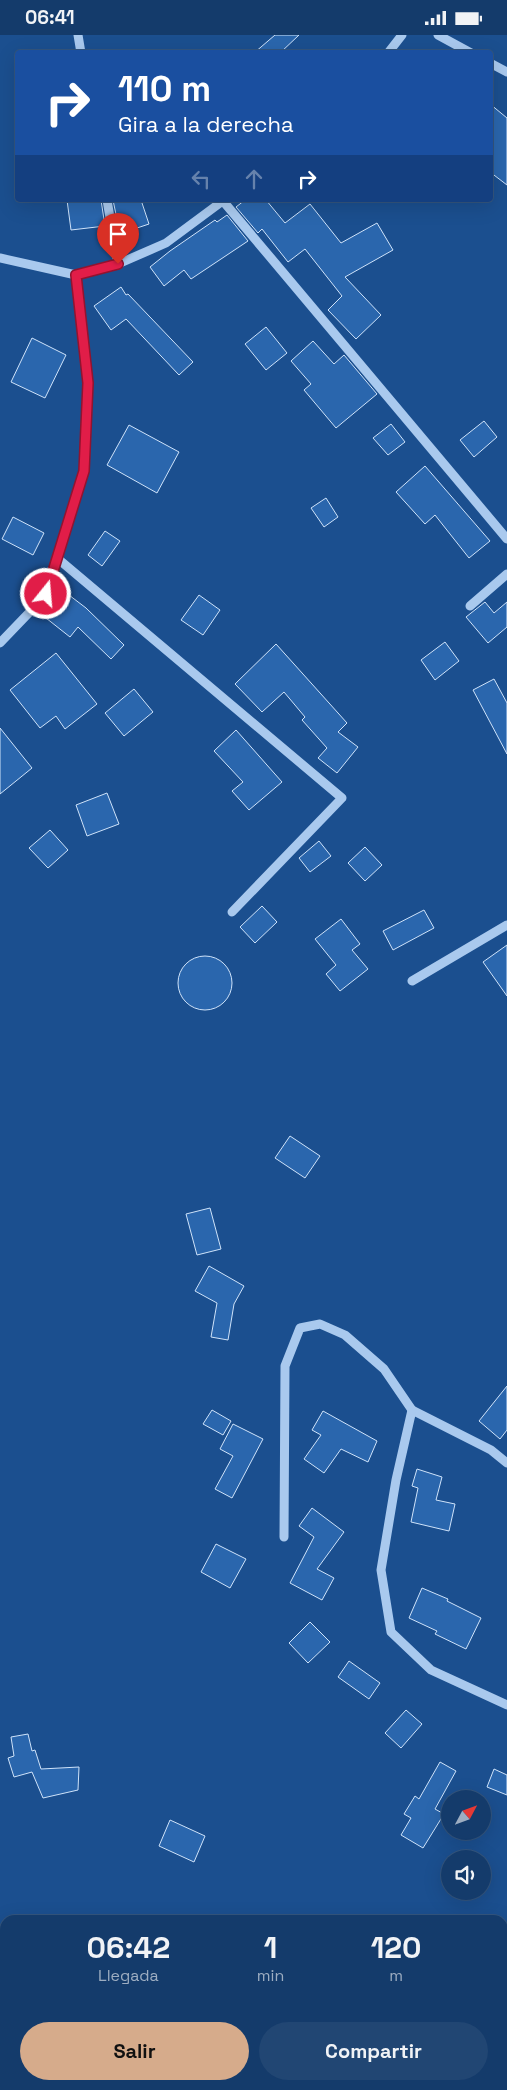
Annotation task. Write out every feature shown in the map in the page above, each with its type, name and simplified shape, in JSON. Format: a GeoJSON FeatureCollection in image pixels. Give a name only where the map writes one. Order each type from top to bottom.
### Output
{"type":"FeatureCollection","features":[{"type":"Feature","properties":{"kind":"street"},"geometry":{"type":"LineString","coordinates":[[78,35],[81,50]]}},
{"type":"Feature","properties":{"kind":"street"},"geometry":{"type":"LineString","coordinates":[[390,50],[402,35]]}},
{"type":"Feature","properties":{"kind":"street"},"geometry":{"type":"LineString","coordinates":[[438,35],[466,50]]}},
{"type":"Feature","properties":{"kind":"street"},"geometry":{"type":"LineString","coordinates":[[493,65],[507,72]]}},
{"type":"Feature","properties":{"kind":"street"},"geometry":{"type":"LineString","coordinates":[[107,202],[118,264]]}},
{"type":"Feature","properties":{"kind":"street"},"geometry":{"type":"LineString","coordinates":[[0,258],[76,275],[118,264],[166,243],[220,202]]}},
{"type":"Feature","properties":{"kind":"street"},"geometry":{"type":"LineString","coordinates":[[225,202],[507,539]]}},
{"type":"Feature","properties":{"kind":"street"},"geometry":{"type":"LineString","coordinates":[[0,643],[46,594],[84,471],[88,383],[76,275]]}},
{"type":"Feature","properties":{"kind":"street"},"geometry":{"type":"LineString","coordinates":[[57,558],[342,798],[232,912]]}},
{"type":"Feature","properties":{"kind":"street"},"geometry":{"type":"LineString","coordinates":[[470,606],[507,574]]}},
{"type":"Feature","properties":{"kind":"street"},"geometry":{"type":"LineString","coordinates":[[412,981],[507,925]]}},
{"type":"Feature","properties":{"kind":"street"},"geometry":{"type":"LineString","coordinates":[[284,1537],[285,1366],[300,1328],[320,1324],[345,1335],[384,1369],[412,1410],[491,1450],[507,1463]]}},
{"type":"Feature","properties":{"kind":"street"},"geometry":{"type":"LineString","coordinates":[[412,1410],[396,1480],[381,1570],[391,1632],[431,1671],[507,1705]]}},
{"type":"Feature","properties":{"kind":"building"},"geometry":{"type":"Polygon","coordinates":[[[275,35],[299,35],[283,50],[258,50],[275,35]]]}},
{"type":"Feature","properties":{"kind":"building"},"geometry":{"type":"Polygon","coordinates":[[[493,106],[507,118],[507,185],[493,174],[493,106]]]}},
{"type":"Feature","properties":{"kind":"building"},"geometry":{"type":"Polygon","coordinates":[[[67,202],[101,202],[105,226],[71,230],[67,202]]]}},
{"type":"Feature","properties":{"kind":"building"},"geometry":{"type":"Polygon","coordinates":[[[113,202],[142,202],[149,224],[128,231],[125,223],[118,224],[113,202]]]}},
{"type":"Feature","properties":{"kind":"building"},"geometry":{"type":"Polygon","coordinates":[[[242,202],[268,202],[285,223],[310,204],[341,243],[377,223],[393,250],[345,277],[381,315],[356,339],[328,310],[342,296],[305,249],[288,262],[262,229],[258,233],[236,207],[242,202]]]}},
{"type":"Feature","properties":{"kind":"building"},"geometry":{"type":"Polygon","coordinates":[[[227,215],[248,241],[191,279],[184,270],[164,286],[150,267],[215,220],[217,222],[227,215]]]}},
{"type":"Feature","properties":{"kind":"building"},"geometry":{"type":"Polygon","coordinates":[[[121,287],[126,295],[128,294],[193,362],[179,375],[126,319],[111,330],[94,306],[121,287]]]}},
{"type":"Feature","properties":{"kind":"building"},"geometry":{"type":"Polygon","coordinates":[[[266,327],[287,353],[266,370],[245,344],[266,327]]]}},
{"type":"Feature","properties":{"kind":"building"},"geometry":{"type":"Polygon","coordinates":[[[32,338],[66,355],[45,398],[11,382],[32,338]]]}},
{"type":"Feature","properties":{"kind":"building"},"geometry":{"type":"Polygon","coordinates":[[[313,341],[334,364],[344,355],[377,394],[336,428],[304,390],[311,384],[291,361],[313,341]]]}},
{"type":"Feature","properties":{"kind":"building"},"geometry":{"type":"Polygon","coordinates":[[[484,421],[497,437],[474,457],[460,440],[484,421]]]}},
{"type":"Feature","properties":{"kind":"building"},"geometry":{"type":"Polygon","coordinates":[[[391,424],[405,442],[388,455],[373,438],[391,424]]]}},
{"type":"Feature","properties":{"kind":"building"},"geometry":{"type":"Polygon","coordinates":[[[129,425],[179,452],[157,493],[107,465],[129,425]]]}},
{"type":"Feature","properties":{"kind":"building"},"geometry":{"type":"Polygon","coordinates":[[[425,466],[490,541],[469,558],[435,515],[425,524],[396,492],[425,466]]]}},
{"type":"Feature","properties":{"kind":"building"},"geometry":{"type":"Polygon","coordinates":[[[326,498],[338,517],[324,527],[311,508],[326,498]]]}},
{"type":"Feature","properties":{"kind":"building"},"geometry":{"type":"Polygon","coordinates":[[[13,517],[44,533],[33,555],[2,539],[13,517]]]}},
{"type":"Feature","properties":{"kind":"building"},"geometry":{"type":"Polygon","coordinates":[[[105,531],[120,541],[102,566],[88,555],[105,531]]]}},
{"type":"Feature","properties":{"kind":"building"},"geometry":{"type":"Polygon","coordinates":[[[65,592],[86,608],[124,645],[111,659],[78,627],[70,637],[46,618],[65,592]]]}},
{"type":"Feature","properties":{"kind":"building"},"geometry":{"type":"Polygon","coordinates":[[[199,595],[220,610],[203,635],[181,620],[199,595]]]}},
{"type":"Feature","properties":{"kind":"building"},"geometry":{"type":"Polygon","coordinates":[[[485,602],[494,613],[507,602],[507,627],[488,643],[466,617],[485,602]]]}},
{"type":"Feature","properties":{"kind":"building"},"geometry":{"type":"Polygon","coordinates":[[[445,642],[459,661],[435,680],[421,660],[445,642]]]}},
{"type":"Feature","properties":{"kind":"building"},"geometry":{"type":"Polygon","coordinates":[[[276,644],[347,723],[338,732],[358,747],[337,773],[318,758],[327,748],[302,720],[305,717],[284,692],[262,712],[235,684],[276,644]]]}},
{"type":"Feature","properties":{"kind":"building"},"geometry":{"type":"Polygon","coordinates":[[[56,653],[97,704],[65,729],[56,716],[40,728],[10,690],[56,653]]]}},
{"type":"Feature","properties":{"kind":"building"},"geometry":{"type":"Polygon","coordinates":[[[494,679],[507,703],[507,754],[473,690],[494,679]]]}},
{"type":"Feature","properties":{"kind":"building"},"geometry":{"type":"Polygon","coordinates":[[[134,689],[153,712],[124,736],[105,713],[134,689]]]}},
{"type":"Feature","properties":{"kind":"building"},"geometry":{"type":"Polygon","coordinates":[[[0,728],[32,768],[0,794],[0,728]]]}},
{"type":"Feature","properties":{"kind":"building"},"geometry":{"type":"Polygon","coordinates":[[[236,730],[282,782],[249,810],[232,791],[243,782],[214,751],[236,730]]]}},
{"type":"Feature","properties":{"kind":"building"},"geometry":{"type":"Polygon","coordinates":[[[107,793],[119,824],[87,836],[76,805],[107,793]]]}},
{"type":"Feature","properties":{"kind":"building"},"geometry":{"type":"Polygon","coordinates":[[[50,830],[68,850],[48,868],[29,848],[50,830]]]}},
{"type":"Feature","properties":{"kind":"building"},"geometry":{"type":"Polygon","coordinates":[[[319,841],[331,856],[310,872],[299,858],[319,841]]]}},
{"type":"Feature","properties":{"kind":"building"},"geometry":{"type":"Polygon","coordinates":[[[365,847],[382,865],[365,881],[348,863],[365,847]]]}},
{"type":"Feature","properties":{"kind":"building"},"geometry":{"type":"Polygon","coordinates":[[[262,906],[277,922],[255,943],[240,927],[262,906]]]}},
{"type":"Feature","properties":{"kind":"building"},"geometry":{"type":"Polygon","coordinates":[[[424,910],[434,928],[393,950],[383,931],[424,910]]]}},
{"type":"Feature","properties":{"kind":"building"},"geometry":{"type":"Polygon","coordinates":[[[341,919],[360,944],[352,950],[368,969],[340,991],[326,974],[336,965],[315,939],[341,919]]]}},
{"type":"Feature","properties":{"kind":"building"},"geometry":{"type":"Polygon","coordinates":[[[507,945],[507,996],[483,962],[507,945]]]}},
{"type":"Feature","properties":{"kind":"building"},"geometry":{"type":"Polygon","coordinates":[[[200,956],[210,956],[220,960],[228,968],[232,983],[228,998],[220,1006],[210,1010],[200,1010],[190,1006],[182,998],[178,988],[178,978],[182,968],[190,960],[200,956]]]}},
{"type":"Feature","properties":{"kind":"building"},"geometry":{"type":"Polygon","coordinates":[[[290,1136],[320,1156],[305,1178],[275,1158],[290,1136]]]}},
{"type":"Feature","properties":{"kind":"building"},"geometry":{"type":"Polygon","coordinates":[[[210,1208],[221,1249],[197,1255],[186,1214],[210,1208]]]}},
{"type":"Feature","properties":{"kind":"building"},"geometry":{"type":"Polygon","coordinates":[[[209,1266],[244,1286],[234,1304],[228,1340],[211,1337],[217,1303],[195,1291],[209,1266]]]}},
{"type":"Feature","properties":{"kind":"building"},"geometry":{"type":"Polygon","coordinates":[[[507,1386],[507,1430],[500,1439],[479,1421],[507,1386]]]}},
{"type":"Feature","properties":{"kind":"building"},"geometry":{"type":"Polygon","coordinates":[[[212,1410],[231,1421],[223,1435],[203,1424],[212,1410]]]}},
{"type":"Feature","properties":{"kind":"building"},"geometry":{"type":"Polygon","coordinates":[[[323,1411],[377,1441],[368,1462],[341,1449],[324,1473],[304,1459],[321,1435],[312,1430],[323,1411]]]}},
{"type":"Feature","properties":{"kind":"building"},"geometry":{"type":"Polygon","coordinates":[[[233,1424],[263,1439],[232,1498],[215,1489],[233,1456],[220,1449],[233,1424]]]}},
{"type":"Feature","properties":{"kind":"building"},"geometry":{"type":"Polygon","coordinates":[[[417,1469],[442,1477],[436,1500],[455,1504],[449,1531],[411,1522],[418,1488],[412,1486],[417,1469]]]}},
{"type":"Feature","properties":{"kind":"building"},"geometry":{"type":"Polygon","coordinates":[[[312,1508],[344,1532],[317,1569],[334,1578],[322,1600],[290,1583],[314,1537],[299,1526],[312,1508]]]}},
{"type":"Feature","properties":{"kind":"building"},"geometry":{"type":"Polygon","coordinates":[[[216,1544],[246,1559],[230,1588],[201,1572],[216,1544]]]}},
{"type":"Feature","properties":{"kind":"building"},"geometry":{"type":"Polygon","coordinates":[[[422,1588],[448,1599],[447,1601],[481,1618],[466,1649],[435,1634],[437,1631],[409,1618],[422,1588]]]}},
{"type":"Feature","properties":{"kind":"building"},"geometry":{"type":"Polygon","coordinates":[[[310,1622],[330,1642],[308,1663],[289,1643],[310,1622]]]}},
{"type":"Feature","properties":{"kind":"building"},"geometry":{"type":"Polygon","coordinates":[[[349,1661],[380,1683],[369,1699],[338,1677],[349,1661]]]}},
{"type":"Feature","properties":{"kind":"building"},"geometry":{"type":"Polygon","coordinates":[[[406,1710],[422,1724],[401,1748],[385,1733],[406,1710]]]}},
{"type":"Feature","properties":{"kind":"building"},"geometry":{"type":"Polygon","coordinates":[[[28,1734],[32,1751],[35,1750],[41,1769],[79,1767],[78,1790],[43,1798],[32,1772],[14,1777],[8,1758],[14,1756],[11,1737],[28,1734]]]}},
{"type":"Feature","properties":{"kind":"building"},"geometry":{"type":"Polygon","coordinates":[[[440,1762],[456,1771],[446,1790],[441,1790],[441,1798],[435,1809],[441,1812],[441,1819],[423,1848],[401,1835],[411,1818],[404,1814],[415,1796],[419,1799],[440,1762]]]}},
{"type":"Feature","properties":{"kind":"building"},"geometry":{"type":"Polygon","coordinates":[[[494,1769],[507,1775],[507,1795],[487,1787],[494,1769]]]}},
{"type":"Feature","properties":{"kind":"building"},"geometry":{"type":"Polygon","coordinates":[[[170,1820],[205,1836],[194,1862],[159,1846],[170,1820]]]}},
{"type":"Feature","properties":{"kind":"route"},"geometry":{"type":"LineString","coordinates":[[46,594],[84,471],[88,383],[76,275],[118,264]]}}]}
